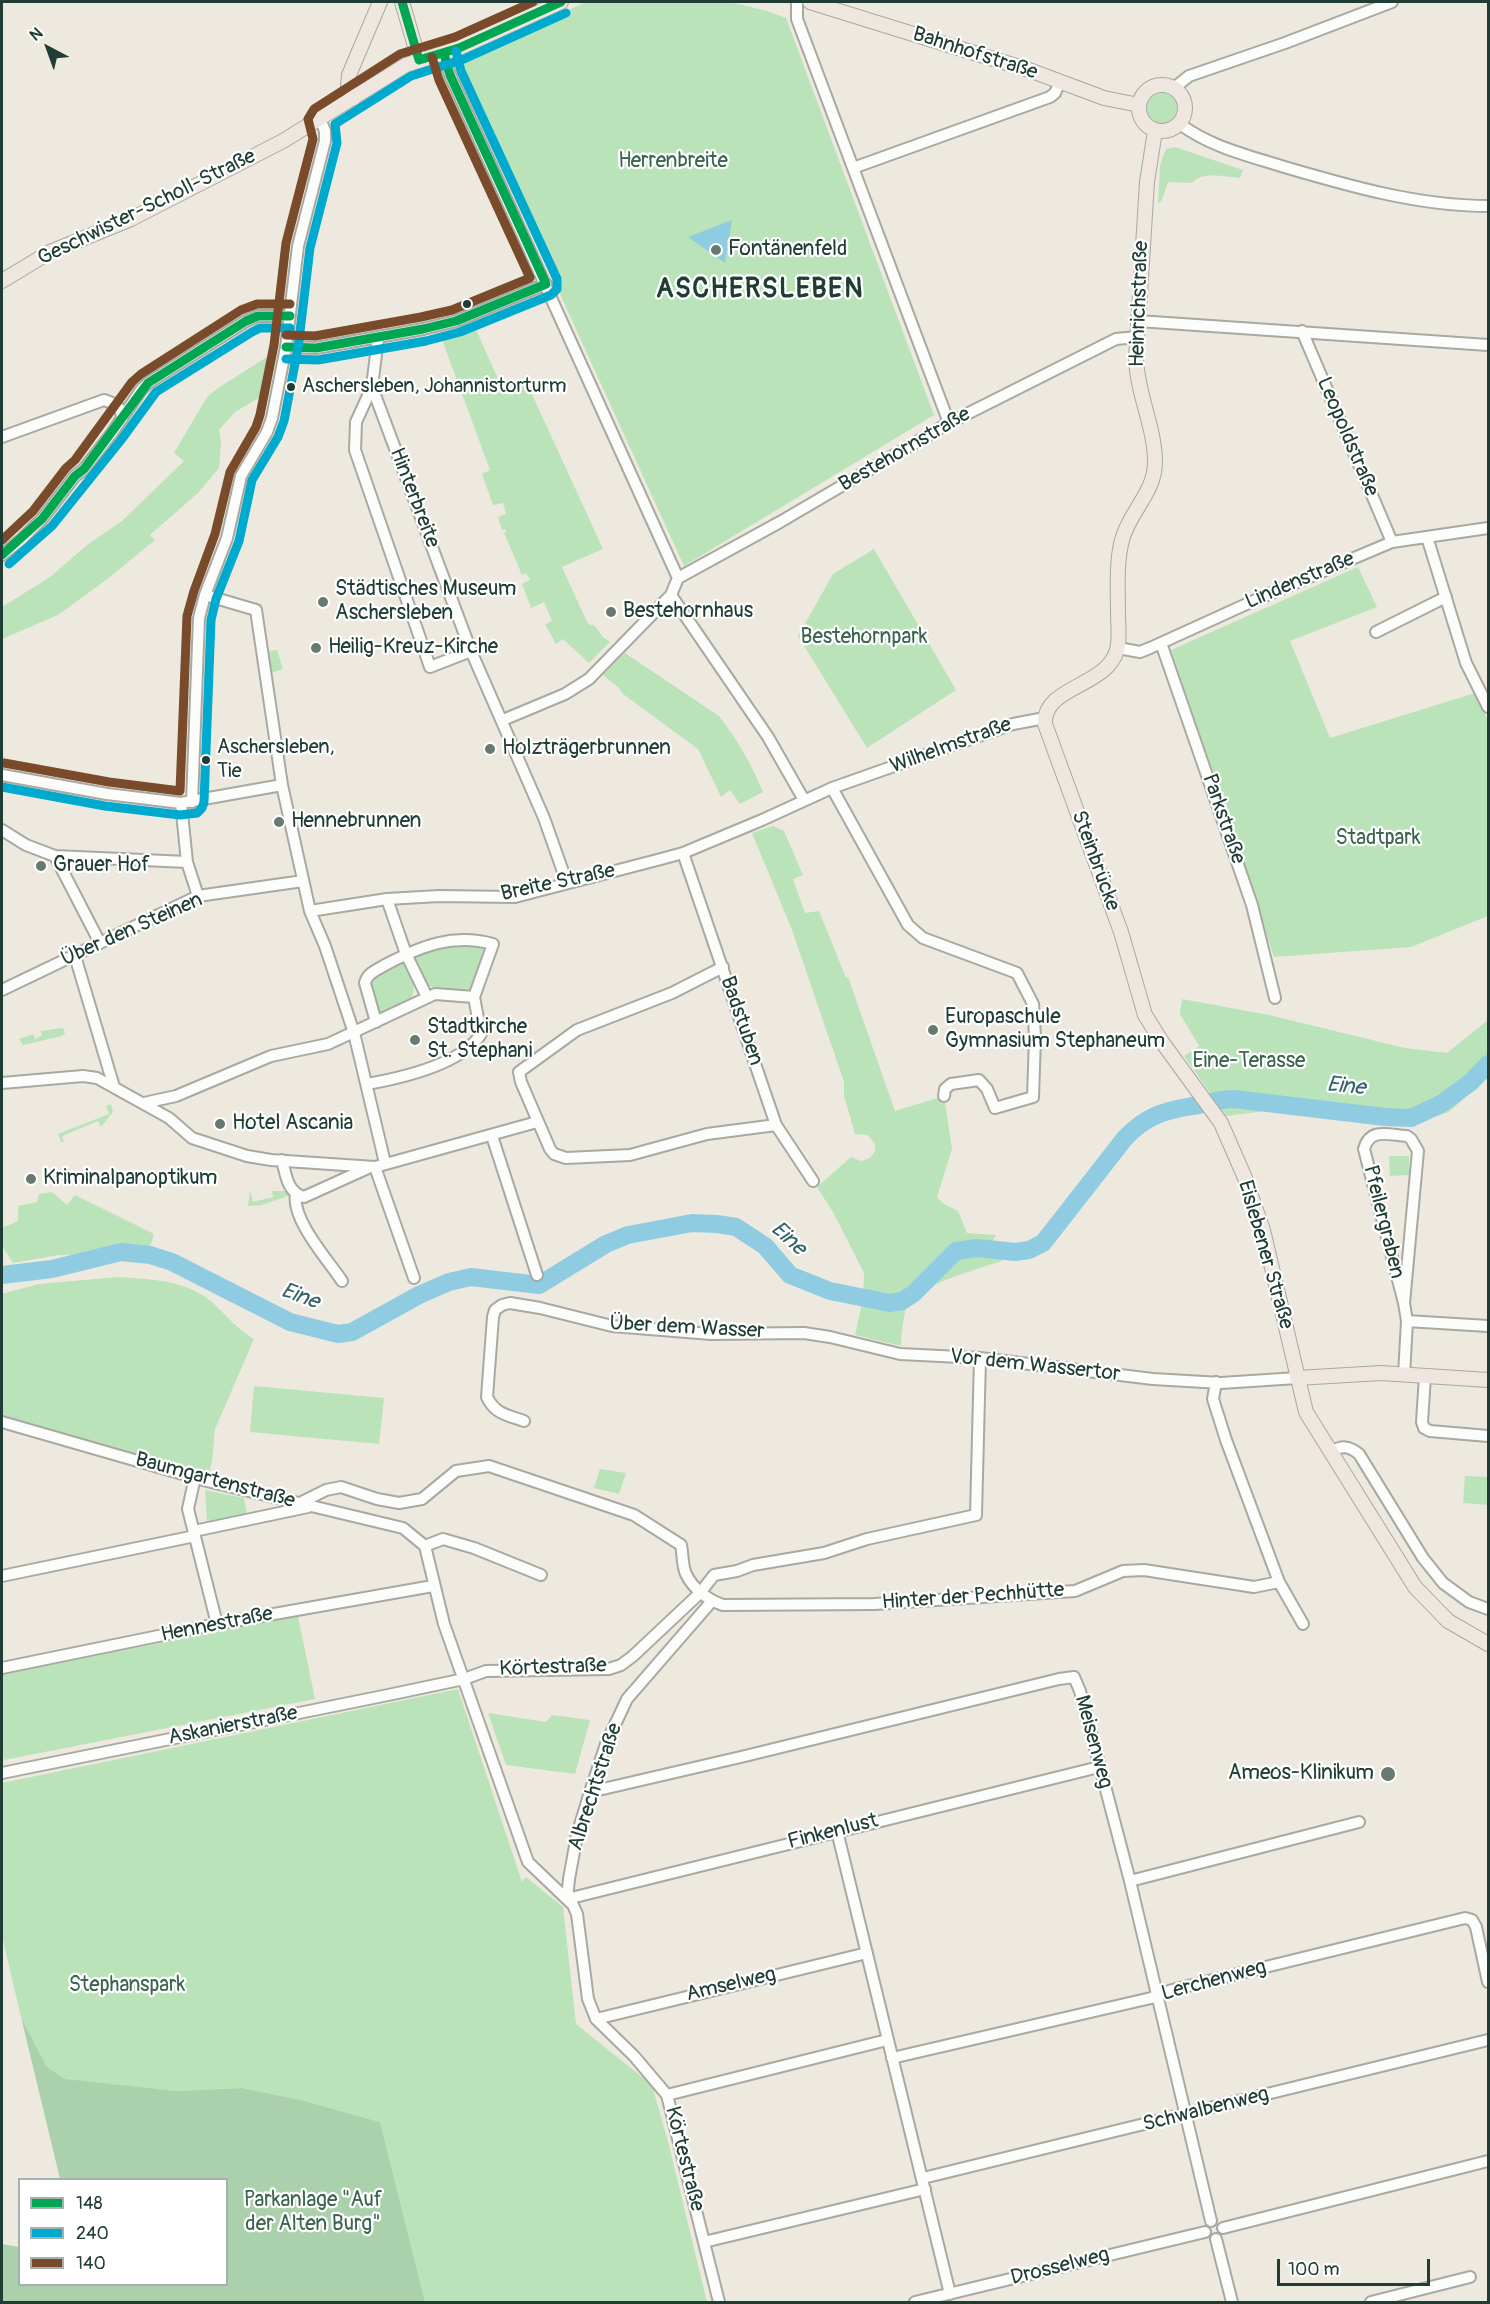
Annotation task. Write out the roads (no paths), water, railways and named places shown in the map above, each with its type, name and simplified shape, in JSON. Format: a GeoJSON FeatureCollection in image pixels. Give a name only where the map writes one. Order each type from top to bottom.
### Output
{"type":"FeatureCollection","features":[{"type":"Feature","properties":{"kind":"main road"},"geometry":{"type":"LineString","coordinates":[[354,98],[348,87],[349,75],[378,5],[393,2],[403,5],[419,60]]}},
{"type":"Feature","properties":{"kind":"main road"},"geometry":{"type":"LineString","coordinates":[[444,54],[561,2]]}},
{"type":"Feature","properties":{"kind":"main road","name":"Bahnhofstraße"},"geometry":{"type":"LineString","coordinates":[[810,2],[944,42],[1104,98],[1139,105]]}},
{"type":"Feature","properties":{"kind":"main road","name":"Geschwister-Scholl-Straße"},"geometry":{"type":"LineString","coordinates":[[2,281],[50,252],[137,216],[283,141],[405,65],[444,54]]}},
{"type":"Feature","properties":{"kind":"main road"},"geometry":{"type":"LineString","coordinates":[[1163,85],[1174,88],[1181,95],[1185,105],[1185,115],[1180,124],[1170,130],[1155,131],[1143,121],[1139,105],[1143,96],[1151,88],[1163,85]]}},
{"type":"Feature","properties":{"kind":"main road","name":"Heinrichstraße"},"geometry":{"type":"LineString","coordinates":[[1118,648],[1121,543],[1126,527],[1149,489],[1155,472],[1154,446],[1137,373],[1137,337],[1147,182],[1155,131]]}},
{"type":"Feature","properties":{"kind":"main road"},"geometry":{"type":"LineString","coordinates":[[1045,718],[1046,711],[1053,702],[1108,667],[1118,648]]}},
{"type":"Feature","properties":{"kind":"main road","name":"Steinbrücke"},"geometry":{"type":"LineString","coordinates":[[1045,718],[1046,731],[1121,932],[1142,1006]]}},
{"type":"Feature","properties":{"kind":"main road","name":"Eislebener Straße"},"geometry":{"type":"LineString","coordinates":[[1142,1006],[1154,1031],[1217,1118],[1233,1148],[1261,1223],[1306,1412],[1415,1587],[1448,1621],[1488,1644]]}},
{"type":"Feature","properties":{"kind":"main road"},"geometry":{"type":"LineString","coordinates":[[1297,1378],[1357,1373],[1488,1380]]}},
{"type":"Feature","properties":{"kind":"street"},"geometry":{"type":"LineString","coordinates":[[797,2],[796,19],[949,423]]}},
{"type":"Feature","properties":{"kind":"street"},"geometry":{"type":"LineString","coordinates":[[1174,88],[1189,76],[1285,43],[1392,2]]}},
{"type":"Feature","properties":{"kind":"street"},"geometry":{"type":"LineString","coordinates":[[444,54],[450,75],[678,578],[671,595],[589,679],[565,694],[503,720]]}},
{"type":"Feature","properties":{"kind":"street"},"geometry":{"type":"LineString","coordinates":[[853,168],[1050,97],[1055,93],[1060,82]]}},
{"type":"Feature","properties":{"kind":"street"},"geometry":{"type":"LineString","coordinates":[[198,896],[187,862],[187,802],[197,632],[205,595],[227,538],[241,476],[267,432],[272,418],[286,346],[302,224],[325,141],[325,131],[320,119]]}},
{"type":"Feature","properties":{"kind":"street"},"geometry":{"type":"LineString","coordinates":[[1180,124],[1219,145],[1366,191],[1464,206],[1488,207]]}},
{"type":"Feature","properties":{"kind":"street"},"geometry":{"type":"LineString","coordinates":[[286,346],[316,348],[378,338],[456,321],[546,284]]}},
{"type":"Feature","properties":{"kind":"street"},"geometry":{"type":"LineString","coordinates":[[2,555],[42,519],[148,383],[233,328],[258,316],[290,316]]}},
{"type":"Feature","properties":{"kind":"street"},"geometry":{"type":"LineString","coordinates":[[1138,321],[1488,345]]}},
{"type":"Feature","properties":{"kind":"street","name":"Leopoldstraße"},"geometry":{"type":"LineString","coordinates":[[1302,331],[1392,542]]}},
{"type":"Feature","properties":{"kind":"street","name":"Bestehornstraße"},"geometry":{"type":"LineString","coordinates":[[678,578],[780,522],[949,423],[1116,339],[1137,337]]}},
{"type":"Feature","properties":{"kind":"street","name":"Hinterbreite"},"geometry":{"type":"LineString","coordinates":[[378,338],[372,387],[471,651],[544,818],[567,883]]}},
{"type":"Feature","properties":{"kind":"street"},"geometry":{"type":"LineString","coordinates":[[372,387],[356,422],[355,450],[430,667],[471,651]]}},
{"type":"Feature","properties":{"kind":"street"},"geometry":{"type":"LineString","coordinates":[[2,437],[104,400],[119,406],[122,419]]}},
{"type":"Feature","properties":{"kind":"street","name":"Lindenstraße"},"geometry":{"type":"LineString","coordinates":[[1118,648],[1140,652],[1392,542],[1488,528]]}},
{"type":"Feature","properties":{"kind":"street"},"geometry":{"type":"LineString","coordinates":[[1427,537],[1466,663],[1488,707]]}},
{"type":"Feature","properties":{"kind":"street"},"geometry":{"type":"LineString","coordinates":[[205,595],[256,610],[282,785],[310,911],[354,1033],[366,1084],[377,1166],[414,1278]]}},
{"type":"Feature","properties":{"kind":"street"},"geometry":{"type":"LineString","coordinates":[[671,595],[768,737],[804,800]]}},
{"type":"Feature","properties":{"kind":"street"},"geometry":{"type":"LineString","coordinates":[[1376,632],[1446,597]]}},
{"type":"Feature","properties":{"kind":"street","name":"Parkstraße"},"geometry":{"type":"LineString","coordinates":[[1161,643],[1252,905],[1275,998]]}},
{"type":"Feature","properties":{"kind":"street","name":"Wilhelmstraße"},"geometry":{"type":"LineString","coordinates":[[762,820],[832,788],[1013,724],[1045,718]]}},
{"type":"Feature","properties":{"kind":"street"},"geometry":{"type":"LineString","coordinates":[[2,775],[108,794],[187,802],[282,785]]}},
{"type":"Feature","properties":{"kind":"street"},"geometry":{"type":"LineString","coordinates":[[832,788],[908,925],[923,938],[1017,973],[1033,1004],[1035,1037],[1033,1097],[995,1108],[987,1089],[979,1080],[951,1084],[945,1089],[944,1096]]}},
{"type":"Feature","properties":{"kind":"street","name":"Breite Straße"},"geometry":{"type":"LineString","coordinates":[[310,911],[387,899],[439,896],[505,898],[683,853],[762,820]]}},
{"type":"Feature","properties":{"kind":"street"},"geometry":{"type":"LineString","coordinates":[[2,830],[27,845],[55,856],[187,862]]}},
{"type":"Feature","properties":{"kind":"street","name":"Badstuben"},"geometry":{"type":"LineString","coordinates":[[683,853],[776,1125],[813,1181]]}},
{"type":"Feature","properties":{"kind":"street"},"geometry":{"type":"LineString","coordinates":[[55,856],[100,943]]}},
{"type":"Feature","properties":{"kind":"street","name":"Über den Steinen"},"geometry":{"type":"LineString","coordinates":[[2,990],[198,896],[303,881]]}},
{"type":"Feature","properties":{"kind":"street"},"geometry":{"type":"LineString","coordinates":[[387,899],[406,954],[427,998]]}},
{"type":"Feature","properties":{"kind":"street"},"geometry":{"type":"LineString","coordinates":[[366,1084],[445,1062],[475,1044],[481,1034],[474,997],[493,944],[459,939],[434,943],[406,954],[366,977],[364,983],[376,1022]]}},
{"type":"Feature","properties":{"kind":"street"},"geometry":{"type":"LineString","coordinates":[[75,956],[114,1087]]}},
{"type":"Feature","properties":{"kind":"street"},"geometry":{"type":"LineString","coordinates":[[723,967],[660,998],[587,1025],[567,1036],[519,1072],[537,1122],[550,1149],[559,1156],[588,1158],[630,1155],[707,1134],[776,1125]]}},
{"type":"Feature","properties":{"kind":"street"},"geometry":{"type":"LineString","coordinates":[[144,1103],[176,1096],[271,1056],[328,1044],[435,994],[474,997]]}},
{"type":"Feature","properties":{"kind":"street"},"geometry":{"type":"LineString","coordinates":[[2,1083],[83,1076],[97,1078],[169,1118],[192,1138],[247,1156],[377,1166]]}},
{"type":"Feature","properties":{"kind":"street"},"geometry":{"type":"LineString","coordinates":[[277,1160],[296,1194],[304,1197],[377,1166],[537,1122]]}},
{"type":"Feature","properties":{"kind":"street","name":"Pfeilergraben"},"geometry":{"type":"LineString","coordinates":[[1404,1303],[1418,1150],[1407,1136],[1373,1134],[1368,1137],[1364,1149],[1404,1303],[1407,1322],[1404,1375]]}},
{"type":"Feature","properties":{"kind":"street"},"geometry":{"type":"LineString","coordinates":[[492,1136],[537,1275]]}},
{"type":"Feature","properties":{"kind":"street"},"geometry":{"type":"LineString","coordinates":[[296,1194],[294,1201],[299,1216],[342,1281]]}},
{"type":"Feature","properties":{"kind":"street","name":"Über dem Wasser"},"geometry":{"type":"LineString","coordinates":[[524,1421],[501,1413],[492,1407],[488,1397],[495,1310],[502,1305],[510,1303],[540,1308],[612,1326],[711,1334],[775,1333]]}},
{"type":"Feature","properties":{"kind":"street"},"geometry":{"type":"LineString","coordinates":[[1407,1322],[1488,1326]]}},
{"type":"Feature","properties":{"kind":"street","name":"Vor dem Wassertor"},"geometry":{"type":"LineString","coordinates":[[775,1333],[804,1333],[830,1337],[900,1354],[980,1358],[1152,1379],[1216,1382],[1297,1378]]}},
{"type":"Feature","properties":{"kind":"street","name":"Körtestraße"},"geometry":{"type":"LineString","coordinates":[[464,1679],[486,1671],[609,1669],[621,1665],[700,1593],[714,1575],[737,1571],[753,1565],[824,1553],[867,1539],[976,1515],[980,1358]]}},
{"type":"Feature","properties":{"kind":"street"},"geometry":{"type":"LineString","coordinates":[[1425,1376],[1422,1422],[1424,1428],[1430,1431],[1488,1436]]}},
{"type":"Feature","properties":{"kind":"street"},"geometry":{"type":"LineString","coordinates":[[1216,1382],[1213,1399],[1215,1410],[1279,1582],[1303,1624]]}},
{"type":"Feature","properties":{"kind":"street","name":"Baumgartenstraße"},"geometry":{"type":"LineString","coordinates":[[2,1422],[195,1477],[403,1528],[425,1546]]}},
{"type":"Feature","properties":{"kind":"street"},"geometry":{"type":"LineString","coordinates":[[1331,1452],[1342,1447],[1351,1448],[1359,1454],[1423,1558],[1443,1582],[1468,1602],[1488,1609]]}},
{"type":"Feature","properties":{"kind":"street"},"geometry":{"type":"LineString","coordinates":[[2,1576],[195,1534],[305,1505],[326,1490],[341,1486],[377,1499],[399,1503],[422,1499],[456,1471],[489,1466],[634,1515],[681,1545],[686,1574],[700,1593]]}},
{"type":"Feature","properties":{"kind":"street"},"geometry":{"type":"LineString","coordinates":[[195,1477],[188,1509],[217,1624]]}},
{"type":"Feature","properties":{"kind":"street"},"geometry":{"type":"LineString","coordinates":[[425,1546],[443,1539],[474,1548],[542,1575]]}},
{"type":"Feature","properties":{"kind":"street","name":"Körtestraße"},"geometry":{"type":"LineString","coordinates":[[425,1546],[444,1624],[528,1863],[567,1899],[577,1914],[584,1978],[590,2005],[596,2019],[634,2056],[667,2095],[719,2302]]}},
{"type":"Feature","properties":{"kind":"street","name":"Hinter der Pechhütte"},"geometry":{"type":"LineString","coordinates":[[700,1593],[723,1605],[947,1601],[1075,1591],[1123,1571],[1144,1570],[1254,1587],[1279,1582]]}},
{"type":"Feature","properties":{"kind":"street","name":"Hennestraße"},"geometry":{"type":"LineString","coordinates":[[2,1668],[217,1624],[433,1586]]}},
{"type":"Feature","properties":{"kind":"street","name":"Albrechtstraße"},"geometry":{"type":"LineString","coordinates":[[567,1899],[568,1879],[577,1835],[606,1744],[627,1699],[712,1601]]}},
{"type":"Feature","properties":{"kind":"street","name":"Meisenweg"},"geometry":{"type":"LineString","coordinates":[[590,1792],[1059,1678],[1074,1677],[1080,1691],[1130,1881],[1212,2221]]}},
{"type":"Feature","properties":{"kind":"street","name":"Askanierstraße"},"geometry":{"type":"LineString","coordinates":[[2,1773],[464,1679]]}},
{"type":"Feature","properties":{"kind":"street","name":"Finkenlust"},"geometry":{"type":"LineString","coordinates":[[567,1899],[1099,1767]]}},
{"type":"Feature","properties":{"kind":"street"},"geometry":{"type":"LineString","coordinates":[[1130,1881],[1359,1822]]}},
{"type":"Feature","properties":{"kind":"street"},"geometry":{"type":"LineString","coordinates":[[837,1831],[950,2294]]}},
{"type":"Feature","properties":{"kind":"street","name":"Lerchenweg"},"geometry":{"type":"LineString","coordinates":[[892,2058],[1158,1995],[1465,1918],[1472,1920],[1476,1927],[1488,1982]]}},
{"type":"Feature","properties":{"kind":"street","name":"Amselweg"},"geometry":{"type":"LineString","coordinates":[[596,2019],[867,1953]]}},
{"type":"Feature","properties":{"kind":"street"},"geometry":{"type":"LineString","coordinates":[[667,2095],[887,2040]]}},
{"type":"Feature","properties":{"kind":"street","name":"Schwalbenweg"},"geometry":{"type":"LineString","coordinates":[[704,2242],[1187,2115],[1488,2040]]}},
{"type":"Feature","properties":{"kind":"street"},"geometry":{"type":"LineString","coordinates":[[1223,2228],[1488,2161]]}},
{"type":"Feature","properties":{"kind":"street"},"geometry":{"type":"LineString","coordinates":[[1212,2221],[1219,2222],[1223,2228],[1221,2236],[1216,2239],[1209,2237],[1205,2232],[1207,2224],[1212,2221]]}},
{"type":"Feature","properties":{"kind":"street","name":"Drosselweg"},"geometry":{"type":"LineString","coordinates":[[915,2302],[1205,2232]]}},
{"type":"Feature","properties":{"kind":"street"},"geometry":{"type":"LineString","coordinates":[[1216,2239],[1232,2302]]}},
{"type":"Feature","properties":{"kind":"street"},"geometry":{"type":"LineString","coordinates":[[1371,2302],[1470,2277]]}},
{"type":"Feature","properties":{"kind":"water","name":"Fontänenfeld"},"geometry":{"type":"Polygon","coordinates":[[[732,220],[725,263],[688,237],[732,220]]]}},
{"type":"Feature","properties":{"kind":"waterway","name":"Eine"},"geometry":{"type":"LineString","coordinates":[[2,1275],[52,1269],[121,1252],[150,1255],[172,1262],[290,1322],[338,1334],[352,1332],[419,1295],[449,1282],[471,1277],[539,1285],[606,1244],[628,1235],[692,1223],[736,1227],[765,1246],[790,1275],[830,1291],[890,1303],[902,1301],[913,1294],[956,1251],[977,1248],[1015,1252],[1029,1250],[1043,1243],[1125,1138],[1140,1124],[1156,1116],[1182,1108],[1234,1099],[1411,1118],[1441,1104],[1471,1082],[1488,1064]]}},
{"type":"Feature","properties":{"kind":"place","name":"Fontänenfeld"},"geometry":{"type":"Point","coordinates":[716,250]}},
{"type":"Feature","properties":{"kind":"place","name":"Aschersleben, Johannistorturm"},"geometry":{"type":"Point","coordinates":[291,387]}},
{"type":"Feature","properties":{"kind":"place","name":"Städtisches Museum Aschersleben"},"geometry":{"type":"Point","coordinates":[323,602]}},
{"type":"Feature","properties":{"kind":"place","name":"Bestehornhaus"},"geometry":{"type":"Point","coordinates":[611,612]}},
{"type":"Feature","properties":{"kind":"place","name":"Heilig-Kreuz-Kirche"},"geometry":{"type":"Point","coordinates":[316,648]}},
{"type":"Feature","properties":{"kind":"place","name":"Holzträgerbrunnen"},"geometry":{"type":"Point","coordinates":[490,749]}},
{"type":"Feature","properties":{"kind":"place","name":"Aschersleben, Tie"},"geometry":{"type":"Point","coordinates":[206,760]}},
{"type":"Feature","properties":{"kind":"place","name":"Hennebrunnen"},"geometry":{"type":"Point","coordinates":[279,822]}},
{"type":"Feature","properties":{"kind":"place","name":"Grauer Hof"},"geometry":{"type":"Point","coordinates":[41,866]}},
{"type":"Feature","properties":{"kind":"place","name":"Europaschule Gymnasium Stephaneum"},"geometry":{"type":"Point","coordinates":[933,1030]}},
{"type":"Feature","properties":{"kind":"place","name":"Stadtkirche St. Stephani"},"geometry":{"type":"Point","coordinates":[415,1040]}},
{"type":"Feature","properties":{"kind":"place","name":"Hotel Ascania"},"geometry":{"type":"Point","coordinates":[220,1124]}},
{"type":"Feature","properties":{"kind":"place","name":"Kriminalpanoptikum"},"geometry":{"type":"Point","coordinates":[31,1179]}},
{"type":"Feature","properties":{"kind":"place","name":"Ameos-Klinikum"},"geometry":{"type":"Point","coordinates":[1388,1774]}},
{"type":"Feature","properties":{"kind":"district","name":"ASCHERSLEBEN"},"geometry":{"type":"Point","coordinates":[760,290]}},
{"type":"Feature","properties":{"kind":"park label","name":"Herrenbreite"},"geometry":{"type":"Point","coordinates":[673,162]}},
{"type":"Feature","properties":{"kind":"park label","name":"Bestehornpark"},"geometry":{"type":"Point","coordinates":[864,638]}},
{"type":"Feature","properties":{"kind":"park label","name":"Stadtpark"},"geometry":{"type":"Point","coordinates":[1378,839]}},
{"type":"Feature","properties":{"kind":"park label","name":"Eine-Terasse"},"geometry":{"type":"Point","coordinates":[1249,1062]}},
{"type":"Feature","properties":{"kind":"park label","name":"Stephanspark"},"geometry":{"type":"Point","coordinates":[127,1986]}},
{"type":"Feature","properties":{"kind":"park label","name":"Parkanlage \"Auf der Alten Burg\""},"geometry":{"type":"Point","coordinates":[313,2213]}}]}
